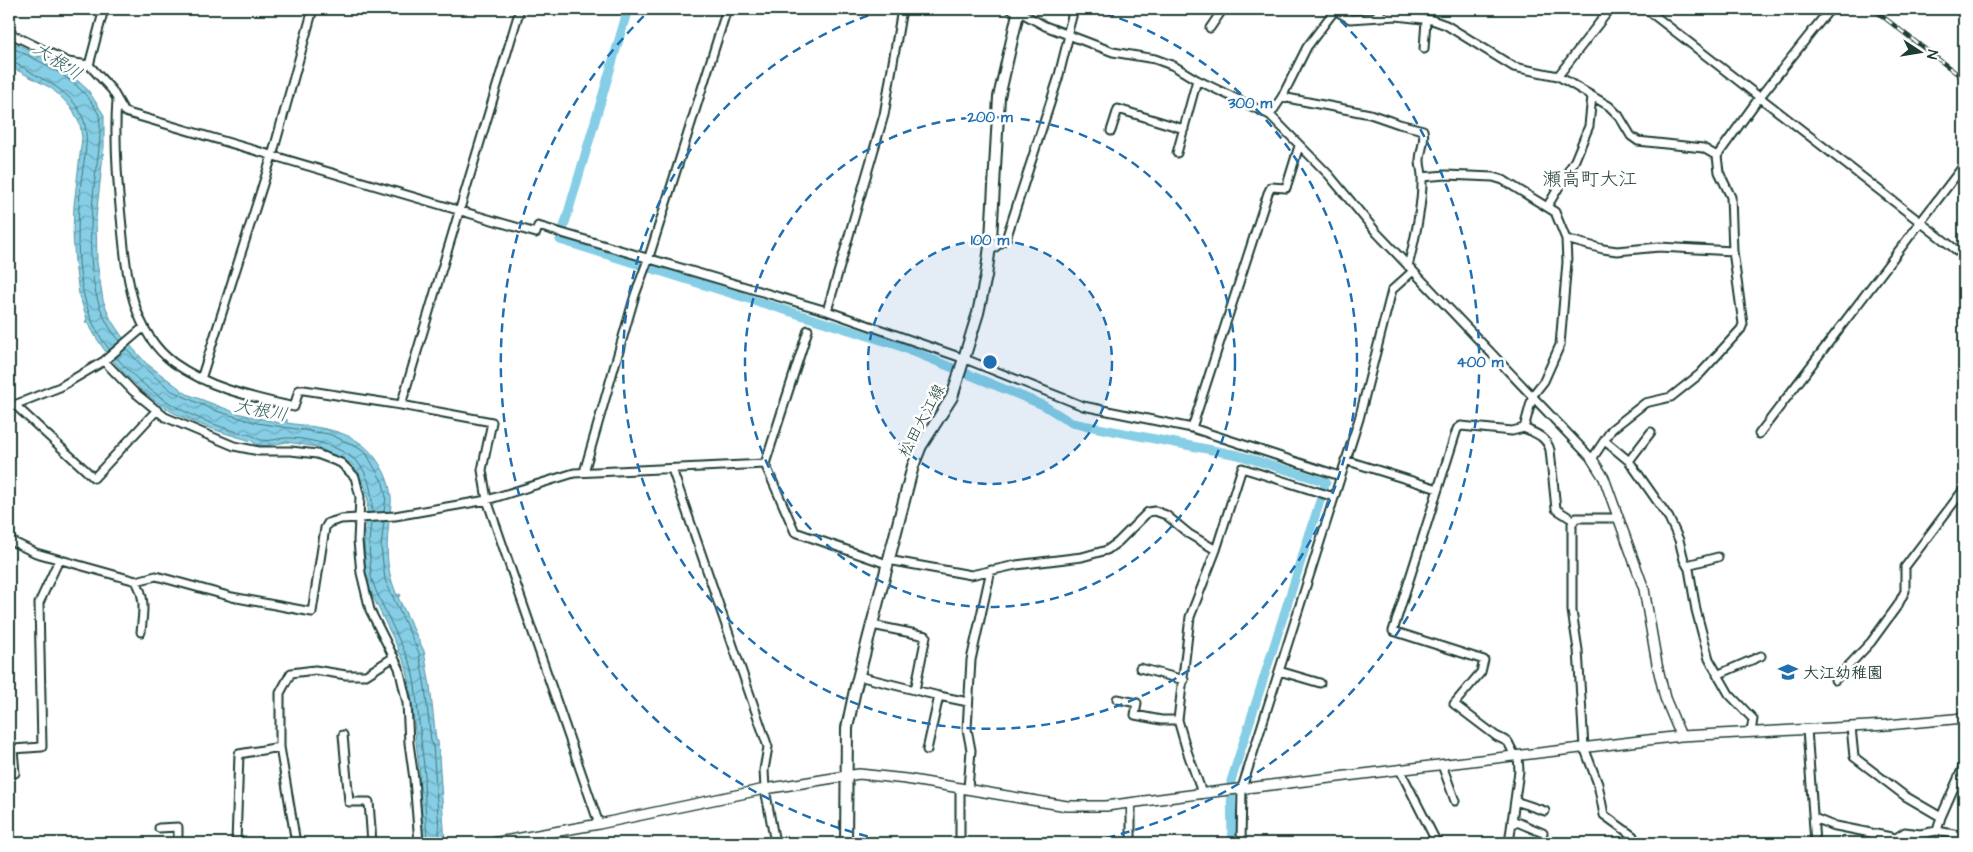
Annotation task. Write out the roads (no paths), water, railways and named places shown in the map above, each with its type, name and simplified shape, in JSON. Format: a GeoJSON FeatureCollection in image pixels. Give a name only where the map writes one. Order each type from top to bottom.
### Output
{"type":"FeatureCollection","features":[{"type":"Feature","properties":{"kind":"main road","name":"松田大江線"},"geometry":{"type":"LineString","coordinates":[[846,843],[847,728],[858,676],[913,466],[921,446],[952,397],[978,314],[989,252],[999,97],[1016,10]]}},
{"type":"Feature","properties":{"kind":"street"},"geometry":{"type":"LineString","coordinates":[[89,65],[104,9]]}},
{"type":"Feature","properties":{"kind":"street"},"geometry":{"type":"LineString","coordinates":[[201,379],[272,156],[313,9]]}},
{"type":"Feature","properties":{"kind":"street"},"geometry":{"type":"LineString","coordinates":[[401,405],[520,9]]}},
{"type":"Feature","properties":{"kind":"street"},"geometry":{"type":"LineString","coordinates":[[584,472],[635,295],[649,257],[727,9]]}},
{"type":"Feature","properties":{"kind":"street"},"geometry":{"type":"LineString","coordinates":[[827,310],[884,115],[902,9]]}},
{"type":"Feature","properties":{"kind":"street"},"geometry":{"type":"LineString","coordinates":[[989,252],[1006,240],[1058,79],[1074,9]]}},
{"type":"Feature","properties":{"kind":"street"},"geometry":{"type":"LineString","coordinates":[[1210,28],[1223,9]]}},
{"type":"Feature","properties":{"kind":"street"},"geometry":{"type":"LineString","coordinates":[[1270,115],[1282,97],[1308,47],[1334,9],[1350,19],[1396,16],[1426,20],[1446,26],[1514,67],[1558,76],[1609,106],[1619,116],[1631,136],[1638,141],[1703,148],[1717,156]]}},
{"type":"Feature","properties":{"kind":"street"},"geometry":{"type":"LineString","coordinates":[[1375,18],[1382,9]]}},
{"type":"Feature","properties":{"kind":"street"},"geometry":{"type":"LineString","coordinates":[[1558,76],[1610,9]]}},
{"type":"Feature","properties":{"kind":"street"},"geometry":{"type":"LineString","coordinates":[[1646,9],[1964,256]]}},
{"type":"Feature","properties":{"kind":"street"},"geometry":{"type":"LineString","coordinates":[[1592,459],[1606,441],[1612,429],[1645,403],[1671,397],[1700,374],[1741,329],[1743,324],[1733,251],[1731,197],[1719,172],[1717,156],[1759,98],[1830,9]]}},
{"type":"Feature","properties":{"kind":"street"},"geometry":{"type":"LineString","coordinates":[[1016,10],[1045,26],[1113,52],[1155,59],[1174,66],[1197,80],[1270,115],[1329,175],[1377,234],[1533,395],[1592,459],[1604,478],[1644,589],[1665,698],[1681,736]]}},
{"type":"Feature","properties":{"kind":"street"},"geometry":{"type":"LineString","coordinates":[[1424,48],[1426,20]]}},
{"type":"Feature","properties":{"kind":"street"},"geometry":{"type":"LineString","coordinates":[[9,33],[68,62],[89,65],[118,98],[124,111],[128,114],[536,233],[538,226],[545,227],[827,310],[1083,406],[1192,428],[1340,476]]}},
{"type":"Feature","properties":{"kind":"street"},"geometry":{"type":"LineString","coordinates":[[1177,153],[1197,80]]}},
{"type":"Feature","properties":{"kind":"street"},"geometry":{"type":"LineString","coordinates":[[1547,207],[1575,160],[1589,126],[1592,96]]}},
{"type":"Feature","properties":{"kind":"street"},"geometry":{"type":"LineString","coordinates":[[1241,843],[1240,789],[1346,460],[1371,377],[1392,290],[1411,269],[1422,176],[1420,160],[1425,136],[1422,130],[1370,114],[1282,97]]}},
{"type":"Feature","properties":{"kind":"street"},"geometry":{"type":"LineString","coordinates":[[118,98],[115,139],[116,168],[125,260],[134,303],[144,327],[160,350],[174,362],[201,379],[233,392],[294,407],[300,390],[304,390],[492,422],[482,470],[487,500],[599,824]]}},
{"type":"Feature","properties":{"kind":"street"},"geometry":{"type":"LineString","coordinates":[[1111,131],[1118,110],[1184,129]]}},
{"type":"Feature","properties":{"kind":"street"},"geometry":{"type":"LineString","coordinates":[[1192,428],[1268,192],[1271,187],[1286,188],[1299,146]]}},
{"type":"Feature","properties":{"kind":"street"},"geometry":{"type":"LineString","coordinates":[[1758,434],[1964,165]]}},
{"type":"Feature","properties":{"kind":"street"},"geometry":{"type":"LineString","coordinates":[[1422,176],[1493,177],[1504,180],[1555,212],[1566,239],[1567,262],[1560,345],[1544,381],[1533,395],[1524,428]]}},
{"type":"Feature","properties":{"kind":"street"},"geometry":{"type":"LineString","coordinates":[[1566,239],[1617,251],[1658,247],[1733,251]]}},
{"type":"Feature","properties":{"kind":"street"},"geometry":{"type":"LineString","coordinates":[[144,327],[104,361],[60,388],[12,406],[94,478],[156,410]]}},
{"type":"Feature","properties":{"kind":"street"},"geometry":{"type":"LineString","coordinates":[[808,330],[766,464],[795,532],[888,562],[972,575],[1016,564],[1082,557],[1107,550],[1118,542],[1148,512],[1156,510],[1166,515],[1189,534],[1216,550]]}},
{"type":"Feature","properties":{"kind":"street"},"geometry":{"type":"LineString","coordinates":[[104,361],[133,391],[165,417],[234,446],[259,451],[291,451],[316,454],[342,463],[355,477],[360,497],[361,518],[358,541],[361,573],[370,610],[399,668],[407,703],[419,843]]}},
{"type":"Feature","properties":{"kind":"street"},"geometry":{"type":"LineString","coordinates":[[1510,836],[1519,771],[1516,756],[1508,742],[1496,736],[1454,704],[1480,672],[1484,660],[1393,631],[1457,429],[1461,426],[1512,431],[1524,428],[1544,437],[1548,442],[1556,509],[1573,520]]}},
{"type":"Feature","properties":{"kind":"street"},"geometry":{"type":"LineString","coordinates":[[1629,460],[1651,432]]}},
{"type":"Feature","properties":{"kind":"street"},"geometry":{"type":"LineString","coordinates":[[1606,441],[1629,460],[1669,518],[1687,565],[1706,649],[1717,674],[1729,694],[1753,719],[1750,732]]}},
{"type":"Feature","properties":{"kind":"street"},"geometry":{"type":"LineString","coordinates":[[1346,460],[1438,489]]}},
{"type":"Feature","properties":{"kind":"street"},"geometry":{"type":"LineString","coordinates":[[9,540],[36,553],[136,581],[156,576],[232,597],[312,612],[325,528],[328,523],[340,518],[395,516],[487,500],[574,473],[766,464]]}},
{"type":"Feature","properties":{"kind":"street"},"geometry":{"type":"LineString","coordinates":[[1201,794],[1178,720],[1190,617],[1216,550],[1242,468],[1334,497]]}},
{"type":"Feature","properties":{"kind":"street"},"geometry":{"type":"LineString","coordinates":[[672,469],[768,747],[764,770],[764,789],[775,843]]}},
{"type":"Feature","properties":{"kind":"street"},"geometry":{"type":"LineString","coordinates":[[1835,680],[1871,642],[1898,606],[1905,590],[1905,567],[1964,489]]}},
{"type":"Feature","properties":{"kind":"street"},"geometry":{"type":"LineString","coordinates":[[1573,520],[1576,518],[1618,518]]}},
{"type":"Feature","properties":{"kind":"street"},"geometry":{"type":"LineString","coordinates":[[1573,520],[1572,611],[1578,650],[1584,747],[1598,784],[1604,815],[1634,836],[1634,843]]}},
{"type":"Feature","properties":{"kind":"street"},"geometry":{"type":"LineString","coordinates":[[1687,565],[1718,557]]}},
{"type":"Feature","properties":{"kind":"street"},"geometry":{"type":"LineString","coordinates":[[9,774],[15,774],[13,748],[42,747],[39,603],[59,560]]}},
{"type":"Feature","properties":{"kind":"street"},"geometry":{"type":"LineString","coordinates":[[960,843],[964,788],[971,750],[967,729],[971,660],[991,570]]}},
{"type":"Feature","properties":{"kind":"street"},"geometry":{"type":"LineString","coordinates":[[136,581],[143,593],[144,609],[141,632]]}},
{"type":"Feature","properties":{"kind":"street"},"geometry":{"type":"LineString","coordinates":[[872,625],[926,636],[915,690]]}},
{"type":"Feature","properties":{"kind":"street"},"geometry":{"type":"LineString","coordinates":[[1717,674],[1761,656]]}},
{"type":"Feature","properties":{"kind":"street"},"geometry":{"type":"LineString","coordinates":[[296,843],[280,747],[280,693],[291,673],[315,670],[346,675],[366,675],[394,657]]}},
{"type":"Feature","properties":{"kind":"street"},"geometry":{"type":"LineString","coordinates":[[1140,668],[1184,680]]}},
{"type":"Feature","properties":{"kind":"street"},"geometry":{"type":"LineString","coordinates":[[1279,671],[1320,682]]}},
{"type":"Feature","properties":{"kind":"street"},"geometry":{"type":"LineString","coordinates":[[858,676],[968,702]]}},
{"type":"Feature","properties":{"kind":"street"},"geometry":{"type":"LineString","coordinates":[[928,750],[939,696]]}},
{"type":"Feature","properties":{"kind":"street"},"geometry":{"type":"LineString","coordinates":[[1117,699],[1137,703],[1135,715],[1161,720],[1178,720]]}},
{"type":"Feature","properties":{"kind":"street"},"geometry":{"type":"LineString","coordinates":[[492,843],[599,824],[764,789],[859,774],[964,788],[1067,806],[1131,804],[1221,790],[1681,736],[1851,727],[1964,718]]}},
{"type":"Feature","properties":{"kind":"street"},"geometry":{"type":"LineString","coordinates":[[1851,727],[1854,757],[1905,796],[1941,817]]}},
{"type":"Feature","properties":{"kind":"street"},"geometry":{"type":"LineString","coordinates":[[1807,729],[1815,843]]}},
{"type":"Feature","properties":{"kind":"street"},"geometry":{"type":"LineString","coordinates":[[343,735],[349,802],[369,802],[372,843]]}},
{"type":"Feature","properties":{"kind":"street"},"geometry":{"type":"LineString","coordinates":[[236,843],[239,754],[280,747]]}},
{"type":"Feature","properties":{"kind":"street"},"geometry":{"type":"LineString","coordinates":[[1442,765],[1456,801]]}},
{"type":"Feature","properties":{"kind":"street"},"geometry":{"type":"LineString","coordinates":[[1937,832],[1941,817],[1964,765]]}},
{"type":"Feature","properties":{"kind":"street"},"geometry":{"type":"LineString","coordinates":[[1400,770],[1437,843]]}},
{"type":"Feature","properties":{"kind":"street"},"geometry":{"type":"LineString","coordinates":[[1515,801],[1545,812]]}},
{"type":"Feature","properties":{"kind":"street"},"geometry":{"type":"LineString","coordinates":[[1131,804],[1131,843]]}},
{"type":"Feature","properties":{"kind":"street"},"geometry":{"type":"LineString","coordinates":[[1814,818],[1831,825],[1896,838],[1905,832],[1920,834],[1937,832],[1964,836]]}},
{"type":"Feature","properties":{"kind":"street"},"geometry":{"type":"LineString","coordinates":[[1512,820],[1543,833]]}},
{"type":"Feature","properties":{"kind":"street"},"geometry":{"type":"LineString","coordinates":[[160,828],[178,827],[178,843]]}},
{"type":"Feature","properties":{"kind":"street"},"geometry":{"type":"LineString","coordinates":[[1871,843],[1875,834]]}},
{"type":"Feature","properties":{"kind":"water","name":"大根川"},"geometry":{"type":"Polygon","coordinates":[[[9,40],[63,68],[88,90],[104,115],[104,147],[96,218],[97,262],[103,300],[111,320],[121,335],[146,363],[187,394],[237,413],[279,423],[285,422],[287,419],[287,423],[317,427],[343,434],[366,447],[376,458],[384,472],[389,484],[391,497],[387,540],[390,572],[397,595],[400,594],[401,596],[398,597],[424,651],[430,686],[436,740],[438,741],[445,843],[423,843],[418,779],[420,777],[406,666],[400,653],[396,653],[399,650],[371,593],[366,578],[364,543],[368,501],[365,487],[352,464],[317,447],[287,442],[264,446],[255,444],[252,441],[176,414],[150,397],[113,361],[94,335],[88,322],[85,323],[87,319],[79,294],[73,233],[74,205],[82,138],[80,125],[73,110],[51,88],[9,66],[9,40]]]}},
{"type":"Feature","properties":{"kind":"waterway"},"geometry":{"type":"LineString","coordinates":[[628,9],[560,240],[897,345],[1043,405],[1072,423],[1238,455],[1326,482],[1231,781],[1232,843]]}},
{"type":"Feature","properties":{"kind":"railway"},"geometry":{"type":"LineString","coordinates":[[1873,9],[1964,79]]}},
{"type":"Feature","properties":{"kind":"place","name":"大江幼稚園"},"geometry":{"type":"Point","coordinates":[1788,672]}},
{"type":"Feature","properties":{"kind":"district","name":"瀬高町大江"},"geometry":{"type":"Point","coordinates":[1590,178]}}]}
